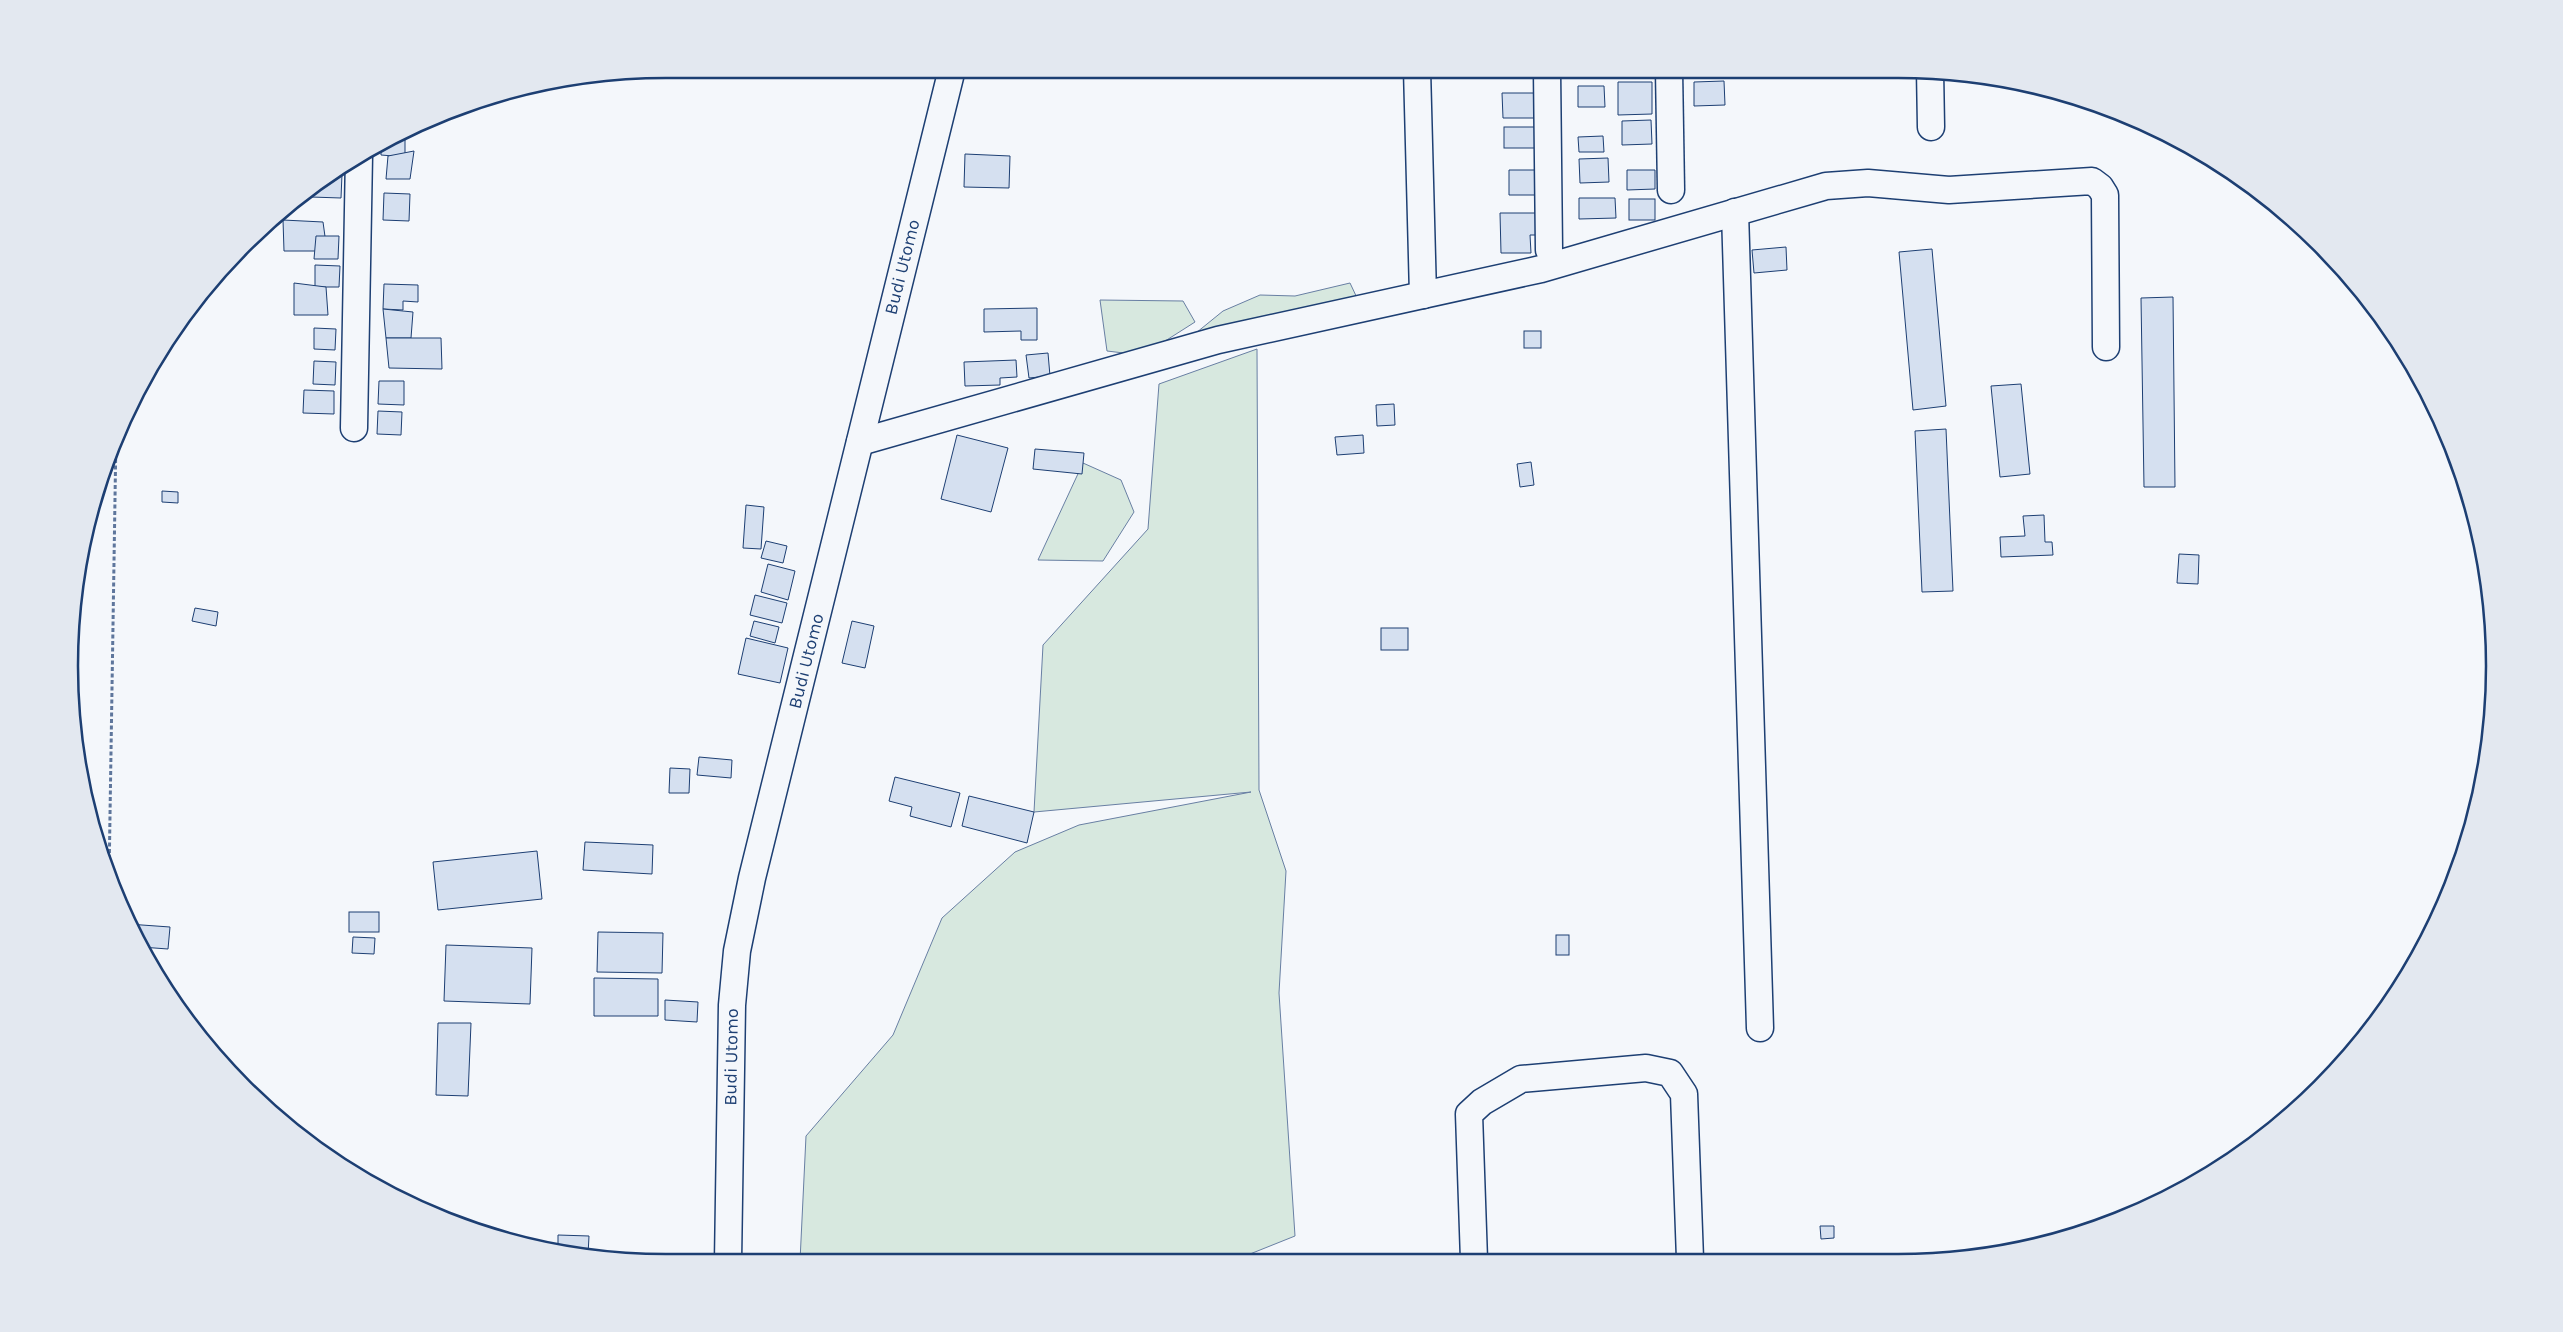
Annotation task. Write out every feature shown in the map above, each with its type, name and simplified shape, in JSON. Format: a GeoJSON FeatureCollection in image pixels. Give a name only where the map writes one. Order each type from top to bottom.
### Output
{"type":"FeatureCollection","features":[{"type":"Feature","properties":{"kind":"street","name":"Budi Utomo"},"geometry":{"type":"LineString","coordinates":[[728,1254],[732,1005],[737,951],[752,878],[950,78]]}},
{"type":"Feature","properties":{"kind":"street"},"geometry":{"type":"LineString","coordinates":[[1417,78],[1423,295]]}},
{"type":"Feature","properties":{"kind":"street"},"geometry":{"type":"LineString","coordinates":[[1547,78],[1549,250]]}},
{"type":"Feature","properties":{"kind":"street"},"geometry":{"type":"LineString","coordinates":[[1670,78],[1671,190]]}},
{"type":"Feature","properties":{"kind":"street"},"geometry":{"type":"LineString","coordinates":[[1930,79],[1930,127]]}},
{"type":"Feature","properties":{"kind":"street"},"geometry":{"type":"LineString","coordinates":[[354,428],[359,164]]}},
{"type":"Feature","properties":{"kind":"street"},"geometry":{"type":"LineString","coordinates":[[860,442],[1218,340],[1541,268],[1657,237],[1826,186],[1868,183],[1949,190],[2092,181],[2100,187],[2105,196],[2106,347]]}},
{"type":"Feature","properties":{"kind":"street"},"geometry":{"type":"LineString","coordinates":[[1736,212],[1760,1028]]}},
{"type":"Feature","properties":{"kind":"street"},"geometry":{"type":"LineString","coordinates":[[1474,1254],[1469,1114],[1482,1102],[1521,1079],[1646,1068],[1670,1072],[1684,1094],[1690,1254]]}},
{"type":"Feature","properties":{"kind":"path"},"geometry":{"type":"LineString","coordinates":[[109,856],[116,459]]}},
{"type":"Feature","properties":{"kind":"shaded area"},"geometry":{"type":"Polygon","coordinates":[[[1350,283],[1358,300],[1191,337],[1223,311],[1260,295],[1295,296],[1350,283]]]}},
{"type":"Feature","properties":{"kind":"shaded area"},"geometry":{"type":"Polygon","coordinates":[[[1100,300],[1183,301],[1195,322],[1162,343],[1132,354],[1107,351],[1100,300]]]}},
{"type":"Feature","properties":{"kind":"shaded area"},"geometry":{"type":"Polygon","coordinates":[[[1257,349],[1259,790],[1286,871],[1279,993],[1295,1236],[1250,1254],[800,1254],[806,1136],[893,1035],[942,918],[1015,852],[1079,825],[1251,792],[1034,812],[1043,645],[1148,529],[1159,384],[1257,349]]]}},
{"type":"Feature","properties":{"kind":"shaded area"},"geometry":{"type":"Polygon","coordinates":[[[1083,463],[1121,480],[1134,512],[1103,561],[1038,560],[1083,463]]]}},
{"type":"Feature","properties":{"kind":"building"},"geometry":{"type":"Polygon","coordinates":[[[1724,81],[1725,105],[1694,106],[1694,82],[1724,81]]]}},
{"type":"Feature","properties":{"kind":"building"},"geometry":{"type":"Polygon","coordinates":[[[1618,82],[1652,82],[1652,114],[1618,115],[1618,82]]]}},
{"type":"Feature","properties":{"kind":"building"},"geometry":{"type":"Polygon","coordinates":[[[1578,86],[1604,86],[1605,107],[1578,107],[1578,86]]]}},
{"type":"Feature","properties":{"kind":"building"},"geometry":{"type":"Polygon","coordinates":[[[1502,93],[1544,93],[1544,118],[1503,118],[1502,93]]]}},
{"type":"Feature","properties":{"kind":"building"},"geometry":{"type":"Polygon","coordinates":[[[1651,120],[1652,144],[1622,145],[1622,121],[1651,120]]]}},
{"type":"Feature","properties":{"kind":"building"},"geometry":{"type":"Polygon","coordinates":[[[1504,127],[1537,127],[1537,148],[1504,148],[1504,127]]]}},
{"type":"Feature","properties":{"kind":"building"},"geometry":{"type":"Polygon","coordinates":[[[1603,136],[1604,152],[1579,152],[1578,137],[1603,136]]]}},
{"type":"Feature","properties":{"kind":"building"},"geometry":{"type":"Polygon","coordinates":[[[405,139],[405,157],[381,155],[381,151],[405,139]]]}},
{"type":"Feature","properties":{"kind":"building"},"geometry":{"type":"Polygon","coordinates":[[[414,151],[410,179],[386,179],[388,156],[414,151]]]}},
{"type":"Feature","properties":{"kind":"building"},"geometry":{"type":"Polygon","coordinates":[[[965,154],[1010,156],[1009,188],[964,187],[965,154]]]}},
{"type":"Feature","properties":{"kind":"building"},"geometry":{"type":"Polygon","coordinates":[[[1608,158],[1609,182],[1580,183],[1579,159],[1608,158]]]}},
{"type":"Feature","properties":{"kind":"building"},"geometry":{"type":"Polygon","coordinates":[[[1509,170],[1542,170],[1541,195],[1509,195],[1509,170]]]}},
{"type":"Feature","properties":{"kind":"building"},"geometry":{"type":"Polygon","coordinates":[[[1627,170],[1655,170],[1655,189],[1627,190],[1627,170]]]}},
{"type":"Feature","properties":{"kind":"building"},"geometry":{"type":"Polygon","coordinates":[[[342,175],[341,198],[311,197],[339,177],[342,175]]]}},
{"type":"Feature","properties":{"kind":"building"},"geometry":{"type":"Polygon","coordinates":[[[384,193],[410,194],[409,221],[383,220],[384,193]]]}},
{"type":"Feature","properties":{"kind":"building"},"geometry":{"type":"Polygon","coordinates":[[[1579,198],[1615,198],[1616,218],[1579,219],[1579,198]]]}},
{"type":"Feature","properties":{"kind":"building"},"geometry":{"type":"Polygon","coordinates":[[[1629,199],[1655,199],[1655,220],[1629,220],[1629,199]]]}},
{"type":"Feature","properties":{"kind":"building"},"geometry":{"type":"Polygon","coordinates":[[[1500,213],[1541,213],[1542,235],[1530,235],[1531,253],[1501,253],[1500,213]]]}},
{"type":"Feature","properties":{"kind":"building"},"geometry":{"type":"Polygon","coordinates":[[[283,220],[323,222],[327,251],[284,251],[283,220]]]}},
{"type":"Feature","properties":{"kind":"building"},"geometry":{"type":"Polygon","coordinates":[[[316,236],[339,236],[338,259],[314,259],[316,236]]]}},
{"type":"Feature","properties":{"kind":"building"},"geometry":{"type":"Polygon","coordinates":[[[1786,247],[1787,270],[1754,273],[1752,250],[1786,247]]]}},
{"type":"Feature","properties":{"kind":"building"},"geometry":{"type":"Polygon","coordinates":[[[1932,249],[1946,406],[1913,410],[1899,252],[1932,249]]]}},
{"type":"Feature","properties":{"kind":"building"},"geometry":{"type":"Polygon","coordinates":[[[315,265],[340,266],[339,287],[315,287],[315,265]]]}},
{"type":"Feature","properties":{"kind":"building"},"geometry":{"type":"Polygon","coordinates":[[[294,283],[326,287],[328,315],[294,315],[294,283]]]}},
{"type":"Feature","properties":{"kind":"building"},"geometry":{"type":"Polygon","coordinates":[[[384,284],[418,285],[418,302],[403,301],[403,310],[383,309],[384,284]]]}},
{"type":"Feature","properties":{"kind":"building"},"geometry":{"type":"Polygon","coordinates":[[[2173,297],[2175,487],[2144,487],[2141,298],[2173,297]]]}},
{"type":"Feature","properties":{"kind":"building"},"geometry":{"type":"Polygon","coordinates":[[[1037,308],[1037,340],[1021,340],[1021,331],[984,332],[984,309],[1037,308]]]}},
{"type":"Feature","properties":{"kind":"building"},"geometry":{"type":"Polygon","coordinates":[[[383,309],[413,312],[411,338],[386,338],[383,309]]]}},
{"type":"Feature","properties":{"kind":"building"},"geometry":{"type":"Polygon","coordinates":[[[314,328],[336,329],[335,350],[314,349],[314,328]]]}},
{"type":"Feature","properties":{"kind":"building"},"geometry":{"type":"Polygon","coordinates":[[[1524,331],[1541,331],[1541,348],[1524,348],[1524,331]]]}},
{"type":"Feature","properties":{"kind":"building"},"geometry":{"type":"Polygon","coordinates":[[[386,338],[441,338],[442,369],[389,368],[386,338]]]}},
{"type":"Feature","properties":{"kind":"building"},"geometry":{"type":"Polygon","coordinates":[[[1048,353],[1050,376],[1029,378],[1026,355],[1048,353]]]}},
{"type":"Feature","properties":{"kind":"building"},"geometry":{"type":"Polygon","coordinates":[[[1016,360],[1017,377],[1000,378],[1000,385],[965,386],[964,362],[1016,360]]]}},
{"type":"Feature","properties":{"kind":"building"},"geometry":{"type":"Polygon","coordinates":[[[314,361],[336,362],[335,385],[313,384],[314,361]]]}},
{"type":"Feature","properties":{"kind":"building"},"geometry":{"type":"Polygon","coordinates":[[[379,381],[404,381],[404,405],[378,404],[379,381]]]}},
{"type":"Feature","properties":{"kind":"building"},"geometry":{"type":"Polygon","coordinates":[[[2021,384],[2030,474],[2000,477],[1991,386],[2021,384]]]}},
{"type":"Feature","properties":{"kind":"building"},"geometry":{"type":"Polygon","coordinates":[[[304,390],[334,391],[334,414],[303,413],[304,390]]]}},
{"type":"Feature","properties":{"kind":"building"},"geometry":{"type":"Polygon","coordinates":[[[1394,404],[1395,425],[1377,426],[1376,405],[1394,404]]]}},
{"type":"Feature","properties":{"kind":"building"},"geometry":{"type":"Polygon","coordinates":[[[378,411],[402,412],[401,435],[377,434],[378,411]]]}},
{"type":"Feature","properties":{"kind":"building"},"geometry":{"type":"Polygon","coordinates":[[[1946,429],[1953,591],[1922,592],[1915,431],[1946,429]]]}},
{"type":"Feature","properties":{"kind":"building"},"geometry":{"type":"Polygon","coordinates":[[[957,435],[1008,448],[991,512],[941,499],[957,435]]]}},
{"type":"Feature","properties":{"kind":"building"},"geometry":{"type":"Polygon","coordinates":[[[1363,435],[1364,453],[1337,455],[1335,437],[1363,435]]]}},
{"type":"Feature","properties":{"kind":"building"},"geometry":{"type":"Polygon","coordinates":[[[1035,449],[1084,453],[1082,474],[1033,469],[1035,449]]]}},
{"type":"Feature","properties":{"kind":"building"},"geometry":{"type":"Polygon","coordinates":[[[1531,462],[1534,485],[1520,487],[1517,464],[1531,462]]]}},
{"type":"Feature","properties":{"kind":"building"},"geometry":{"type":"Polygon","coordinates":[[[162,491],[178,492],[178,503],[162,502],[162,491]]]}},
{"type":"Feature","properties":{"kind":"building"},"geometry":{"type":"Polygon","coordinates":[[[746,505],[764,507],[761,549],[743,548],[746,505]]]}},
{"type":"Feature","properties":{"kind":"building"},"geometry":{"type":"Polygon","coordinates":[[[2044,515],[2045,542],[2052,542],[2053,555],[2001,557],[2000,537],[2025,536],[2023,516],[2044,515]]]}},
{"type":"Feature","properties":{"kind":"building"},"geometry":{"type":"Polygon","coordinates":[[[766,541],[787,546],[783,563],[761,558],[766,541]]]}},
{"type":"Feature","properties":{"kind":"building"},"geometry":{"type":"Polygon","coordinates":[[[2179,554],[2199,555],[2198,584],[2177,583],[2179,554]]]}},
{"type":"Feature","properties":{"kind":"building"},"geometry":{"type":"Polygon","coordinates":[[[768,564],[795,571],[788,600],[761,592],[768,564]]]}},
{"type":"Feature","properties":{"kind":"building"},"geometry":{"type":"Polygon","coordinates":[[[755,595],[787,603],[782,623],[750,615],[755,595]]]}},
{"type":"Feature","properties":{"kind":"building"},"geometry":{"type":"Polygon","coordinates":[[[195,608],[218,612],[216,626],[192,621],[195,608]]]}},
{"type":"Feature","properties":{"kind":"building"},"geometry":{"type":"Polygon","coordinates":[[[754,621],[779,627],[775,643],[750,636],[754,621]]]}},
{"type":"Feature","properties":{"kind":"building"},"geometry":{"type":"Polygon","coordinates":[[[852,621],[874,626],[865,668],[842,663],[852,621]]]}},
{"type":"Feature","properties":{"kind":"building"},"geometry":{"type":"Polygon","coordinates":[[[1381,628],[1408,628],[1408,650],[1381,650],[1381,628]]]}},
{"type":"Feature","properties":{"kind":"building"},"geometry":{"type":"Polygon","coordinates":[[[746,638],[788,648],[780,683],[738,674],[746,638]]]}},
{"type":"Feature","properties":{"kind":"building"},"geometry":{"type":"Polygon","coordinates":[[[699,757],[732,760],[731,778],[697,775],[699,757]]]}},
{"type":"Feature","properties":{"kind":"building"},"geometry":{"type":"Polygon","coordinates":[[[670,768],[690,769],[689,793],[669,793],[670,768]]]}},
{"type":"Feature","properties":{"kind":"building"},"geometry":{"type":"Polygon","coordinates":[[[895,777],[960,793],[951,827],[910,816],[912,807],[889,801],[895,777]]]}},
{"type":"Feature","properties":{"kind":"building"},"geometry":{"type":"Polygon","coordinates":[[[969,796],[1034,812],[1027,843],[962,826],[969,796]]]}},
{"type":"Feature","properties":{"kind":"building"},"geometry":{"type":"Polygon","coordinates":[[[585,842],[653,845],[652,874],[583,870],[585,842]]]}},
{"type":"Feature","properties":{"kind":"building"},"geometry":{"type":"Polygon","coordinates":[[[537,851],[542,899],[438,910],[433,862],[537,851]]]}},
{"type":"Feature","properties":{"kind":"building"},"geometry":{"type":"Polygon","coordinates":[[[349,912],[379,912],[379,932],[349,932],[349,912]]]}},
{"type":"Feature","properties":{"kind":"building"},"geometry":{"type":"Polygon","coordinates":[[[137,925],[170,927],[168,949],[149,948],[137,925]]]}},
{"type":"Feature","properties":{"kind":"building"},"geometry":{"type":"Polygon","coordinates":[[[598,932],[663,933],[662,973],[597,972],[598,932]]]}},
{"type":"Feature","properties":{"kind":"building"},"geometry":{"type":"Polygon","coordinates":[[[1556,935],[1569,935],[1569,955],[1556,955],[1556,935]]]}},
{"type":"Feature","properties":{"kind":"building"},"geometry":{"type":"Polygon","coordinates":[[[353,937],[375,938],[374,954],[352,953],[353,937]]]}},
{"type":"Feature","properties":{"kind":"building"},"geometry":{"type":"Polygon","coordinates":[[[446,945],[532,948],[530,1004],[444,1001],[446,945]]]}},
{"type":"Feature","properties":{"kind":"building"},"geometry":{"type":"Polygon","coordinates":[[[594,978],[658,979],[658,1016],[594,1016],[594,978]]]}},
{"type":"Feature","properties":{"kind":"building"},"geometry":{"type":"Polygon","coordinates":[[[665,1000],[698,1002],[697,1022],[665,1020],[665,1000]]]}},
{"type":"Feature","properties":{"kind":"building"},"geometry":{"type":"Polygon","coordinates":[[[438,1023],[471,1023],[468,1096],[436,1095],[438,1023]]]}},
{"type":"Feature","properties":{"kind":"building"},"geometry":{"type":"Polygon","coordinates":[[[1820,1226],[1834,1226],[1834,1238],[1821,1239],[1820,1226]]]}},
{"type":"Feature","properties":{"kind":"building"},"geometry":{"type":"Polygon","coordinates":[[[558,1235],[589,1236],[588,1249],[558,1244],[558,1235]]]}}]}
